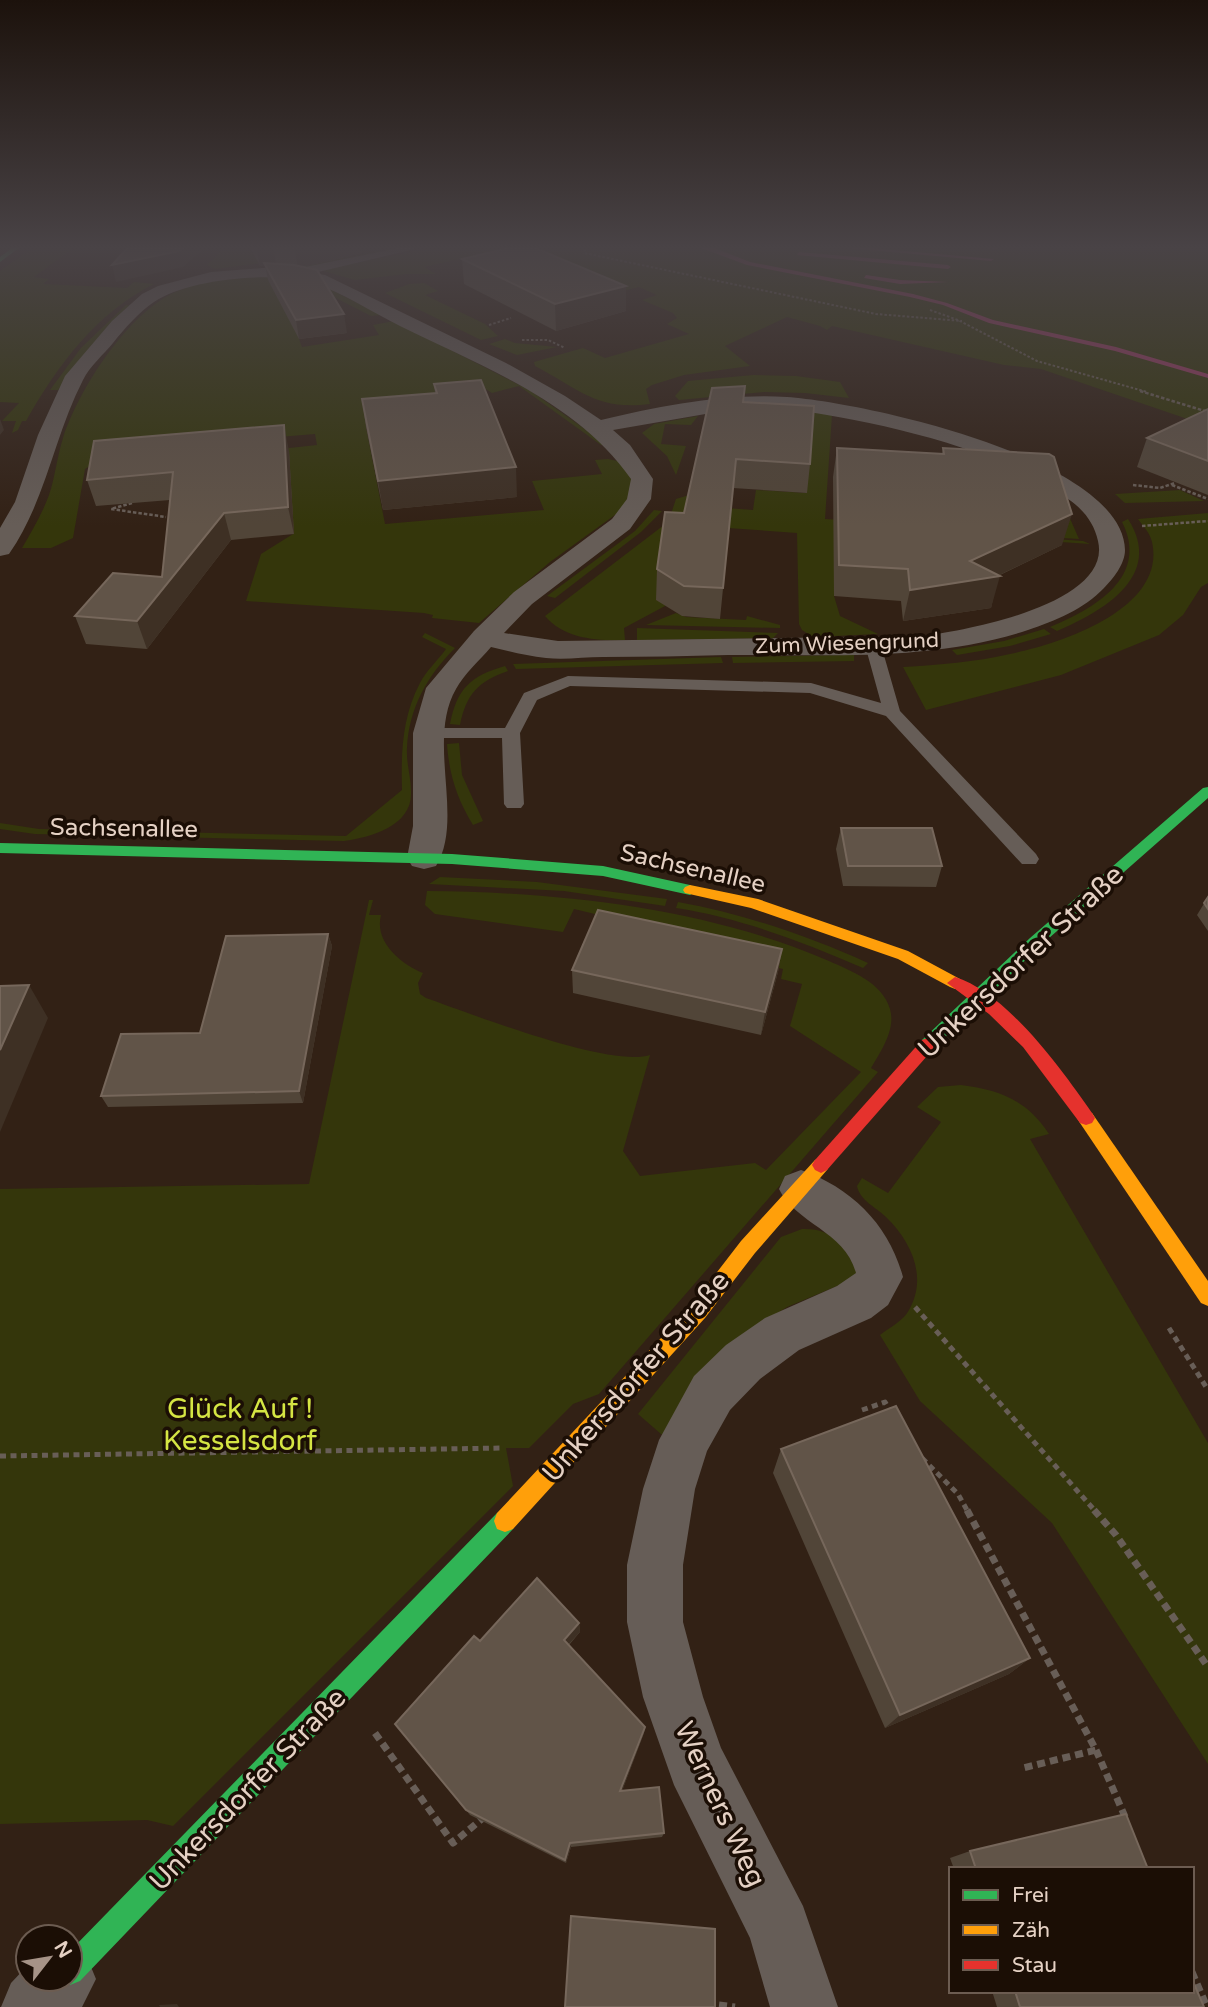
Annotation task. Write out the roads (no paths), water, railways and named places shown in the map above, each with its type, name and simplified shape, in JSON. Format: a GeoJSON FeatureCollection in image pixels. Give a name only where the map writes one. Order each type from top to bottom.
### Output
{"type":"FeatureCollection","features":[{"type":"Feature","properties":{"kind":"street"},"geometry":{"type":"LineString","coordinates":[[0,549],[27,502],[49,435],[75,376],[106,339]]}},
{"type":"Feature","properties":{"kind":"street"},"geometry":{"type":"LineString","coordinates":[[424,858],[430,825],[428,733],[441,688],[484,636],[523,598],[621,524],[639,499],[642,479],[622,450],[597,427],[537,388],[442,339]]}},
{"type":"Feature","properties":{"kind":"street","name":"Zum Wiesengrund"},"geometry":{"type":"LineString","coordinates":[[484,636],[547,649],[925,644],[991,632],[1044,616],[1083,595],[1101,576],[1114,552],[1111,533],[1098,513],[1077,493],[1024,465],[941,433],[894,420],[829,407],[785,403],[697,411],[597,427]]}},
{"type":"Feature","properties":{"kind":"street","name":"Unkersdorfer Straße"},"geometry":{"type":"LineString","coordinates":[[84,1957],[542,1482],[698,1312],[748,1247],[940,1030],[976,995],[1208,791]]}},
{"type":"Feature","properties":{"kind":"street","name":"Sachsenallee"},"geometry":{"type":"LineString","coordinates":[[0,848],[424,858],[603,871],[753,903],[904,955],[976,995],[1025,1037],[1066,1089],[1208,1297]]}},
{"type":"Feature","properties":{"kind":"street","name":"Werners Weg"},"geometry":{"type":"LineString","coordinates":[[801,1189],[848,1222],[870,1244],[880,1277],[871,1290],[854,1302],[782,1334],[743,1362],[712,1393],[685,1440],[669,1489],[655,1565],[654,1622],[673,1697],[696,1762],[780,1929],[804,2007]]}},
{"type":"Feature","properties":{"kind":"street"},"geometry":{"type":"LineString","coordinates":[[35,2007],[48,1993]]}},
{"type":"Feature","properties":{"kind":"lane"},"geometry":{"type":"LineString","coordinates":[[873,645],[892,712],[1029,859]]}},
{"type":"Feature","properties":{"kind":"lane"},"geometry":{"type":"LineString","coordinates":[[514,804],[511,733],[530,697],[568,681],[811,688],[892,712]]}},
{"type":"Feature","properties":{"kind":"lane"},"geometry":{"type":"LineString","coordinates":[[428,733],[511,733]]}},
{"type":"Feature","properties":{"kind":"waterway"},"geometry":{"type":"LineString","coordinates":[[1068,339],[1116,349],[1208,376]]}},
{"type":"Feature","properties":{"kind":"park label","name":"Glück Auf ! Kesselsdorf"},"geometry":{"type":"Point","coordinates":[240,1424]}}]}
